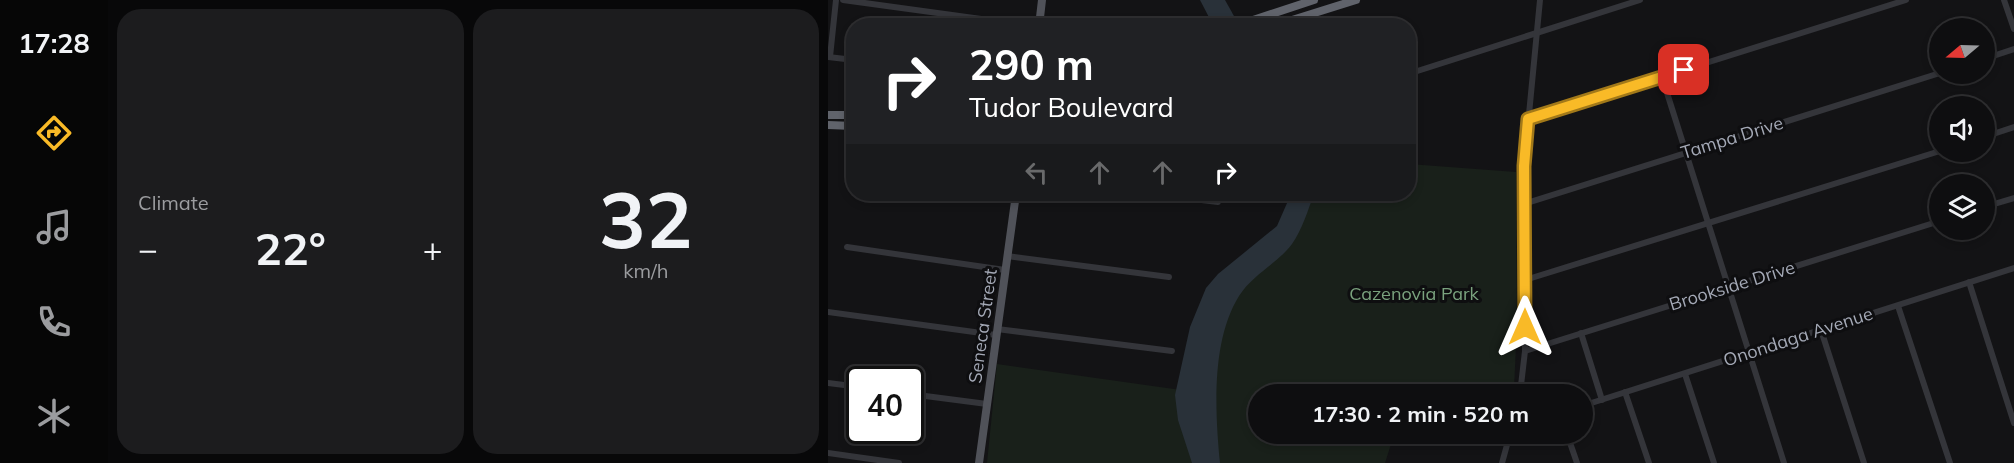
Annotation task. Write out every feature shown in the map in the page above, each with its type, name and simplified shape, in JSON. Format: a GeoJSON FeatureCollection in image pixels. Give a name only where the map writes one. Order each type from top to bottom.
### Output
{"type":"FeatureCollection","features":[{"type":"Feature","properties":{"kind":"highway"},"geometry":{"type":"LineString","coordinates":[[1257,18],[1314,0]]}},
{"type":"Feature","properties":{"kind":"highway"},"geometry":{"type":"LineString","coordinates":[[1299,18],[1356,0]]}},
{"type":"Feature","properties":{"kind":"highway"},"geometry":{"type":"LineString","coordinates":[[828,115],[846,116]]}},
{"type":"Feature","properties":{"kind":"highway"},"geometry":{"type":"LineString","coordinates":[[828,125],[846,126]]}},
{"type":"Feature","properties":{"kind":"main road"},"geometry":{"type":"LineString","coordinates":[[1040,18],[1042,0]]}},
{"type":"Feature","properties":{"kind":"main road","name":"Seneca Street"},"geometry":{"type":"LineString","coordinates":[[979,463],[1015,201]]}},
{"type":"Feature","properties":{"kind":"street"},"geometry":{"type":"LineString","coordinates":[[836,0],[829,57],[846,59]]}},
{"type":"Feature","properties":{"kind":"street"},"geometry":{"type":"LineString","coordinates":[[843,0],[974,18]]}},
{"type":"Feature","properties":{"kind":"street"},"geometry":{"type":"LineString","coordinates":[[1521,384],[1525,351],[1524,166],[1540,0]]}},
{"type":"Feature","properties":{"kind":"street"},"geometry":{"type":"LineString","coordinates":[[1416,72],[1640,0]]}},
{"type":"Feature","properties":{"kind":"street"},"geometry":{"type":"LineString","coordinates":[[1528,119],[1906,0]]}},
{"type":"Feature","properties":{"kind":"street"},"geometry":{"type":"LineString","coordinates":[[2004,0],[2014,29]]}},
{"type":"Feature","properties":{"kind":"street"},"geometry":{"type":"LineString","coordinates":[[1995,56],[2014,50]]}},
{"type":"Feature","properties":{"kind":"street"},"geometry":{"type":"LineString","coordinates":[[1662,76],[1784,463]]}},
{"type":"Feature","properties":{"kind":"street","name":"Tampa Drive"},"geometry":{"type":"LineString","coordinates":[[1524,204],[1929,76]]}},
{"type":"Feature","properties":{"kind":"street"},"geometry":{"type":"LineString","coordinates":[[1995,133],[2014,127]]}},
{"type":"Feature","properties":{"kind":"street"},"geometry":{"type":"LineString","coordinates":[[1525,280],[1929,154]]}},
{"type":"Feature","properties":{"kind":"street"},"geometry":{"type":"LineString","coordinates":[[1995,204],[2014,198]]}},
{"type":"Feature","properties":{"kind":"street"},"geometry":{"type":"LineString","coordinates":[[1210,201],[1218,202]]}},
{"type":"Feature","properties":{"kind":"street","name":"Brookside Drive"},"geometry":{"type":"LineString","coordinates":[[1525,351],[1929,224]]}},
{"type":"Feature","properties":{"kind":"street"},"geometry":{"type":"LineString","coordinates":[[847,247],[1005,270]]}},
{"type":"Feature","properties":{"kind":"street"},"geometry":{"type":"LineString","coordinates":[[1007,256],[1169,277]]}},
{"type":"Feature","properties":{"kind":"street","name":"Onondaga Avenue"},"geometry":{"type":"LineString","coordinates":[[1593,403],[2014,268]]}},
{"type":"Feature","properties":{"kind":"street"},"geometry":{"type":"LineString","coordinates":[[1969,282],[2014,423]]}},
{"type":"Feature","properties":{"kind":"street"},"geometry":{"type":"LineString","coordinates":[[1898,306],[1950,463]]}},
{"type":"Feature","properties":{"kind":"street"},"geometry":{"type":"LineString","coordinates":[[828,312],[1172,351]]}},
{"type":"Feature","properties":{"kind":"street"},"geometry":{"type":"LineString","coordinates":[[1821,330],[1864,463]]}},
{"type":"Feature","properties":{"kind":"street"},"geometry":{"type":"LineString","coordinates":[[1581,333],[1602,400]]}},
{"type":"Feature","properties":{"kind":"street"},"geometry":{"type":"LineString","coordinates":[[1685,374],[1714,463]]}},
{"type":"Feature","properties":{"kind":"street"},"geometry":{"type":"LineString","coordinates":[[828,383],[846,385]]}},
{"type":"Feature","properties":{"kind":"street"},"geometry":{"type":"LineString","coordinates":[[1625,392],[1648,463]]}},
{"type":"Feature","properties":{"kind":"street"},"geometry":{"type":"LineString","coordinates":[[924,396],[987,404]]}},
{"type":"Feature","properties":{"kind":"street"},"geometry":{"type":"LineString","coordinates":[[1502,463],[1507,444]]}},
{"type":"Feature","properties":{"kind":"street"},"geometry":{"type":"LineString","coordinates":[[1571,444],[1577,463]]}},
{"type":"Feature","properties":{"kind":"street"},"geometry":{"type":"LineString","coordinates":[[828,453],[899,463]]}},
{"type":"Feature","properties":{"kind":"green space","name":"Cazenovia Park"},"geometry":{"type":"Polygon","coordinates":[[[1416,165],[1516,172],[1517,323],[1514,384],[1248,384],[1248,444],[1391,444],[1385,463],[987,463],[997,364],[1188,391],[1239,288],[1305,216],[1311,201],[1416,201],[1416,165]]]}},
{"type":"Feature","properties":{"kind":"shaded area"},"geometry":{"type":"Polygon","coordinates":[[[1200,0],[1225,0],[1235,18],[1209,18],[1200,0]]]}},
{"type":"Feature","properties":{"kind":"shaded area"},"geometry":{"type":"Polygon","coordinates":[[[1288,201],[1311,201],[1299,233],[1292,244],[1245,288],[1230,314],[1219,355],[1217,377],[1216,400],[1220,463],[1192,463],[1178,420],[1175,395],[1190,327],[1206,288],[1218,274],[1277,226],[1288,201]]]}},
{"type":"Feature","properties":{"kind":"route"},"geometry":{"type":"LineString","coordinates":[[1525,327],[1524,166],[1528,119],[1684,70]]}}]}
